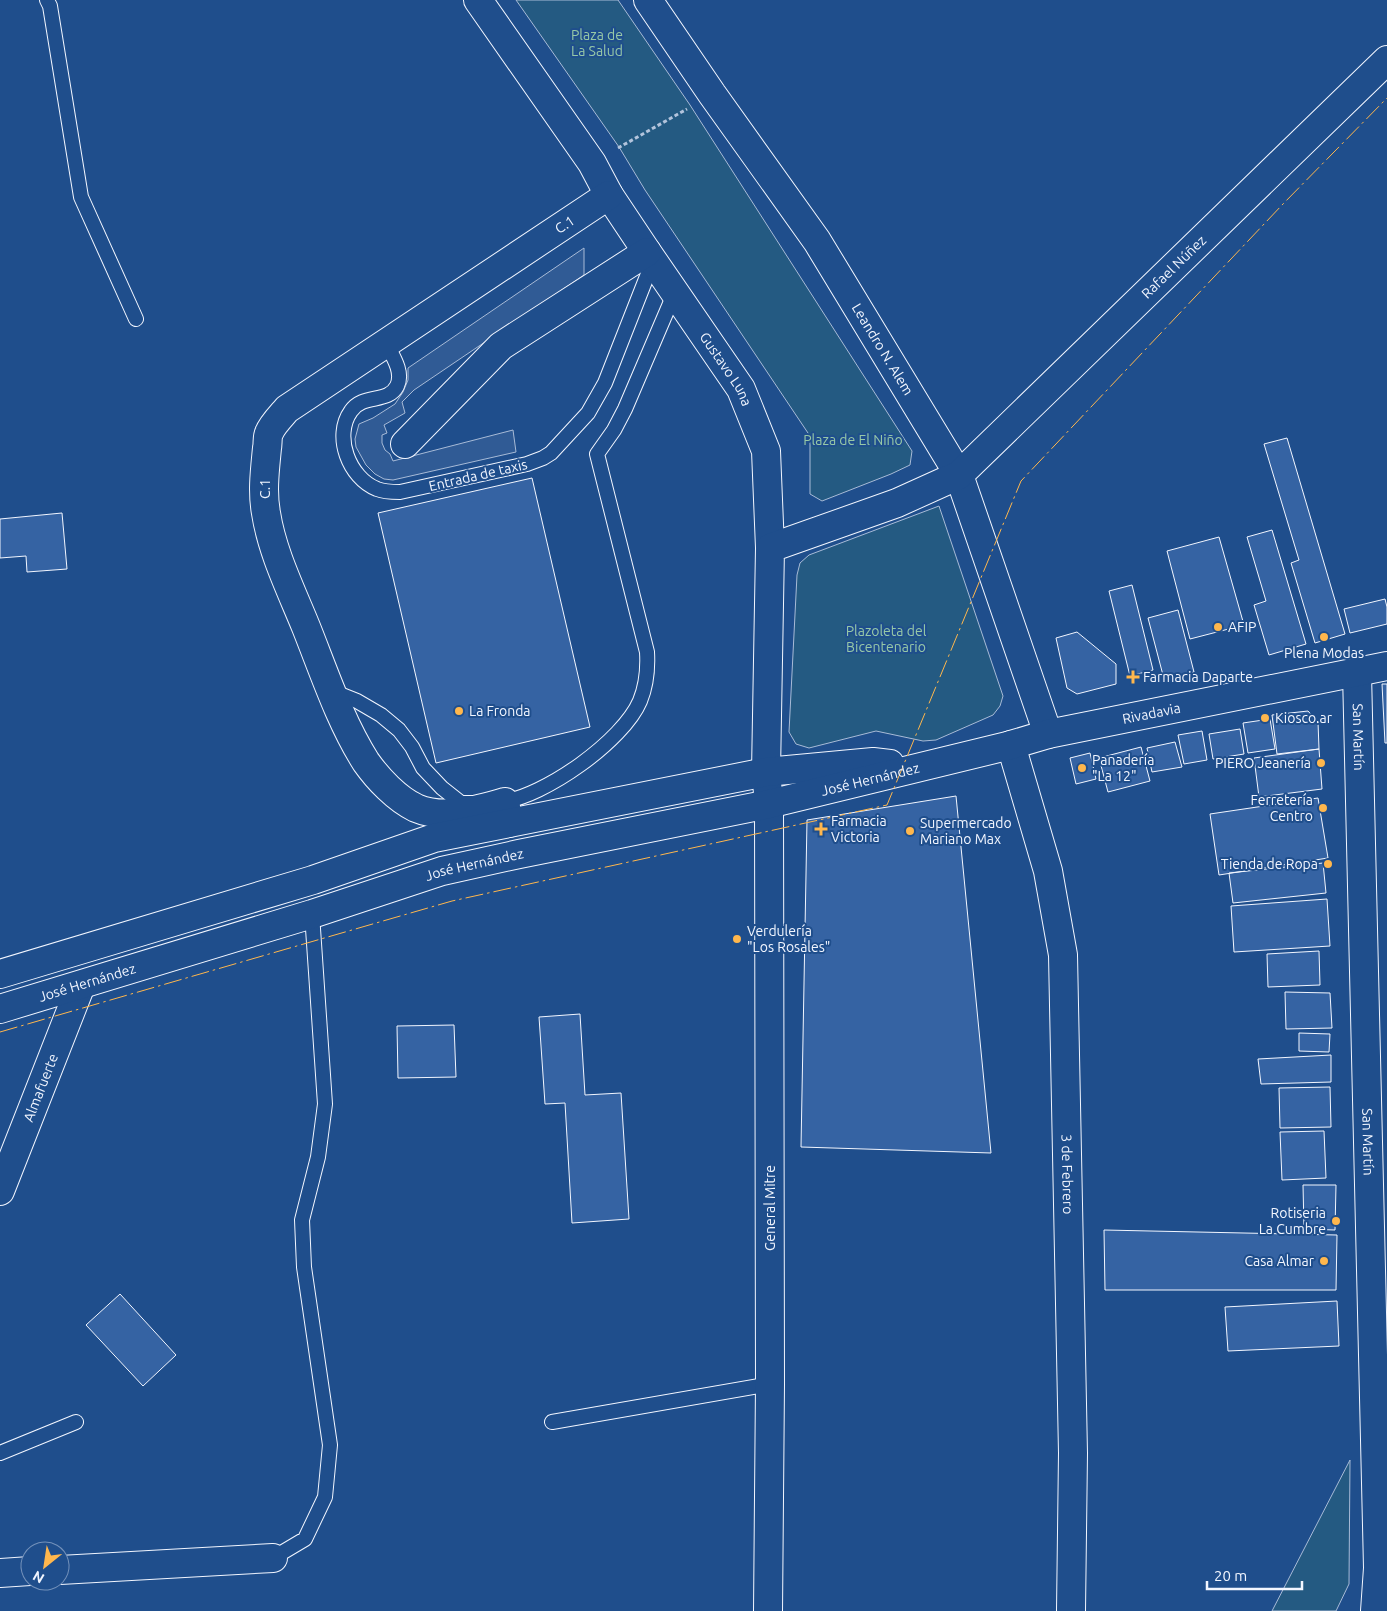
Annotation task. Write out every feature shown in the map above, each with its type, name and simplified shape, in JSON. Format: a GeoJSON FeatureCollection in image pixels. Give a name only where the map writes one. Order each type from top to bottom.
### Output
{"type":"FeatureCollection","features":[{"type":"Feature","properties":{"kind":"street","name":"Gustavo Luna"},"geometry":{"type":"LineString","coordinates":[[478,0],[592,163],[609,194],[650,257],[741,389],[766,451],[770,548],[766,772],[769,804]]}},
{"type":"Feature","properties":{"kind":"street","name":"Leandro N. Alem"},"geometry":{"type":"LineString","coordinates":[[648,0],[712,94],[817,241],[959,475],[1048,734]]}},
{"type":"Feature","properties":{"kind":"street","name":"Rafael Núñez"},"geometry":{"type":"LineString","coordinates":[[959,475],[1387,60]]}},
{"type":"Feature","properties":{"kind":"street","name":"C.1"},"geometry":{"type":"LineString","coordinates":[[507,812],[476,809],[444,813],[430,812],[416,807],[403,799],[386,785],[367,763],[353,738],[332,690],[275,548],[265,512],[264,479],[269,434],[287,409],[609,194]]}},
{"type":"Feature","properties":{"kind":"street"},"geometry":{"type":"LineString","coordinates":[[405,444],[501,346],[650,257]]}},
{"type":"Feature","properties":{"kind":"street"},"geometry":{"type":"LineString","coordinates":[[770,548],[897,502],[959,475]]}},
{"type":"Feature","properties":{"kind":"street","name":"Rivadavia"},"geometry":{"type":"LineString","coordinates":[[916,768],[1048,734],[1387,666]]}},
{"type":"Feature","properties":{"kind":"street","name":"San Martín"},"geometry":{"type":"LineString","coordinates":[[1357,673],[1378,1568],[1376,1611]]}},
{"type":"Feature","properties":{"kind":"street","name":"3 de Febrero"},"geometry":{"type":"LineString","coordinates":[[1011,745],[1048,871],[1063,955],[1073,1453],[1071,1611]]}},
{"type":"Feature","properties":{"kind":"street","name":"José Hernández"},"geometry":{"type":"LineString","coordinates":[[0,974],[313,880],[507,812],[766,772],[873,762],[916,768]]}},
{"type":"Feature","properties":{"kind":"street","name":"José Hernández"},"geometry":{"type":"LineString","coordinates":[[0,1009],[312,914],[442,871],[769,804],[916,768]]}},
{"type":"Feature","properties":{"kind":"street","name":"General Mitre"},"geometry":{"type":"LineString","coordinates":[[768,1611],[770,1384],[769,804]]}},
{"type":"Feature","properties":{"kind":"street","name":"Almafuerte"},"geometry":{"type":"LineString","coordinates":[[0,1191],[81,985]]}},
{"type":"Feature","properties":{"kind":"street"},"geometry":{"type":"LineString","coordinates":[[70,1569],[273,1558]]}},
{"type":"Feature","properties":{"kind":"street"},"geometry":{"type":"LineString","coordinates":[[0,1573],[20,1572]]}},
{"type":"Feature","properties":{"kind":"lane"},"geometry":{"type":"LineString","coordinates":[[47,0],[50,6],[81,197],[136,319]]}},
{"type":"Feature","properties":{"kind":"lane","name":"Entrada de taxis"},"geometry":{"type":"LineString","coordinates":[[386,343],[398,371],[399,380],[397,386],[387,396],[365,400],[358,404],[352,409],[344,427],[345,452],[350,463],[368,483],[376,489],[387,492],[400,492],[527,464],[543,458],[551,452],[588,413],[605,382],[650,257]]}},
{"type":"Feature","properties":{"kind":"lane"},"geometry":{"type":"LineString","coordinates":[[332,690],[357,701],[381,715],[398,730],[412,747],[423,768],[442,788],[461,802],[484,804],[507,812],[540,789],[576,768],[604,746],[627,721],[640,702],[648,676],[647,652],[597,454],[614,430],[625,409],[675,291]]}},
{"type":"Feature","properties":{"kind":"lane"},"geometry":{"type":"LineString","coordinates":[[273,1558],[305,1539],[325,1498],[330,1444],[304,1267],[302,1220],[318,1157],[325,1104],[312,914]]}},
{"type":"Feature","properties":{"kind":"lane"},"geometry":{"type":"LineString","coordinates":[[552,1422],[770,1384]]}},
{"type":"Feature","properties":{"kind":"lane"},"geometry":{"type":"LineString","coordinates":[[0,1453],[76,1422]]}},
{"type":"Feature","properties":{"kind":"path"},"geometry":{"type":"LineString","coordinates":[[592,163],[712,94]]}},
{"type":"Feature","properties":{"kind":"green space","name":"Plaza de El Niño"},"geometry":{"type":"Polygon","coordinates":[[[516,0],[618,0],[690,105],[912,451],[910,465],[822,501],[810,494],[810,436],[645,190],[619,147],[516,0]]]}},
{"type":"Feature","properties":{"kind":"green space","name":"Plazoleta del Bicentenario"},"geometry":{"type":"Polygon","coordinates":[[[939,506],[1003,696],[1000,706],[993,715],[936,740],[923,741],[876,731],[809,748],[796,744],[789,732],[797,575],[800,563],[809,555],[939,506]]]}},
{"type":"Feature","properties":{"kind":"green space"},"geometry":{"type":"Polygon","coordinates":[[[1350,1460],[1349,1584],[1336,1611],[1272,1611],[1350,1460]]]}},
{"type":"Feature","properties":{"kind":"shaded area"},"geometry":{"type":"Polygon","coordinates":[[[584,248],[584,275],[414,390],[402,402],[405,413],[384,425],[387,433],[382,435],[382,443],[393,461],[513,430],[516,452],[393,480],[384,479],[375,474],[366,465],[356,447],[355,439],[359,424],[373,418],[395,404],[408,380],[408,368],[584,248]]]}},
{"type":"Feature","properties":{"kind":"building"},"geometry":{"type":"Polygon","coordinates":[[[1287,438],[1345,634],[1315,643],[1291,563],[1299,560],[1264,444],[1287,438]]]}},
{"type":"Feature","properties":{"kind":"building"},"geometry":{"type":"Polygon","coordinates":[[[532,478],[590,727],[436,763],[378,513],[532,478]]]}},
{"type":"Feature","properties":{"kind":"building"},"geometry":{"type":"Polygon","coordinates":[[[62,513],[67,569],[27,572],[26,556],[0,558],[0,519],[62,513]]]}},
{"type":"Feature","properties":{"kind":"building"},"geometry":{"type":"Polygon","coordinates":[[[1272,530],[1306,644],[1269,655],[1254,605],[1266,601],[1247,537],[1272,530]]]}},
{"type":"Feature","properties":{"kind":"building"},"geometry":{"type":"Polygon","coordinates":[[[1219,537],[1244,625],[1190,639],[1167,551],[1219,537]]]}},
{"type":"Feature","properties":{"kind":"building"},"geometry":{"type":"Polygon","coordinates":[[[1132,585],[1153,670],[1130,676],[1109,591],[1132,585]]]}},
{"type":"Feature","properties":{"kind":"building"},"geometry":{"type":"Polygon","coordinates":[[[1385,599],[1387,624],[1350,633],[1344,609],[1385,599]]]}},
{"type":"Feature","properties":{"kind":"building"},"geometry":{"type":"Polygon","coordinates":[[[1178,610],[1194,672],[1164,679],[1148,618],[1178,610]]]}},
{"type":"Feature","properties":{"kind":"building"},"geometry":{"type":"Polygon","coordinates":[[[1077,632],[1116,664],[1116,684],[1077,694],[1067,688],[1056,638],[1077,632]]]}},
{"type":"Feature","properties":{"kind":"building"},"geometry":{"type":"Polygon","coordinates":[[[1382,684],[1387,684],[1387,743],[1385,743],[1382,684]]]}},
{"type":"Feature","properties":{"kind":"building"},"geometry":{"type":"Polygon","coordinates":[[[1308,711],[1318,722],[1319,749],[1277,754],[1272,715],[1308,711]]]}},
{"type":"Feature","properties":{"kind":"building"},"geometry":{"type":"Polygon","coordinates":[[[1270,719],[1275,749],[1248,753],[1243,723],[1270,719]]]}},
{"type":"Feature","properties":{"kind":"building"},"geometry":{"type":"Polygon","coordinates":[[[1240,729],[1244,754],[1213,759],[1209,734],[1240,729]]]}},
{"type":"Feature","properties":{"kind":"building"},"geometry":{"type":"Polygon","coordinates":[[[1202,731],[1207,760],[1184,764],[1178,735],[1202,731]]]}},
{"type":"Feature","properties":{"kind":"building"},"geometry":{"type":"Polygon","coordinates":[[[1175,742],[1182,767],[1152,772],[1147,748],[1175,742]]]}},
{"type":"Feature","properties":{"kind":"building"},"geometry":{"type":"Polygon","coordinates":[[[1141,747],[1150,781],[1108,792],[1099,758],[1141,747]]]}},
{"type":"Feature","properties":{"kind":"building"},"geometry":{"type":"Polygon","coordinates":[[[1319,749],[1322,789],[1259,797],[1254,758],[1319,749]]]}},
{"type":"Feature","properties":{"kind":"building"},"geometry":{"type":"Polygon","coordinates":[[[1090,753],[1096,779],[1076,784],[1070,758],[1090,753]]]}},
{"type":"Feature","properties":{"kind":"building"},"geometry":{"type":"Polygon","coordinates":[[[956,796],[991,1153],[801,1147],[807,820],[956,796]]]}},
{"type":"Feature","properties":{"kind":"building"},"geometry":{"type":"Polygon","coordinates":[[[1318,798],[1328,858],[1219,875],[1210,814],[1318,798]]]}},
{"type":"Feature","properties":{"kind":"building"},"geometry":{"type":"Polygon","coordinates":[[[1323,863],[1326,893],[1233,903],[1229,873],[1323,863]]]}},
{"type":"Feature","properties":{"kind":"building"},"geometry":{"type":"Polygon","coordinates":[[[1327,899],[1330,946],[1234,952],[1231,906],[1327,899]]]}},
{"type":"Feature","properties":{"kind":"building"},"geometry":{"type":"Polygon","coordinates":[[[1319,951],[1320,985],[1268,987],[1267,954],[1319,951]]]}},
{"type":"Feature","properties":{"kind":"building"},"geometry":{"type":"Polygon","coordinates":[[[1285,992],[1330,993],[1332,1028],[1286,1029],[1285,992]]]}},
{"type":"Feature","properties":{"kind":"building"},"geometry":{"type":"Polygon","coordinates":[[[580,1014],[585,1095],[621,1093],[629,1219],[572,1223],[565,1103],[545,1104],[539,1017],[580,1014]]]}},
{"type":"Feature","properties":{"kind":"building"},"geometry":{"type":"Polygon","coordinates":[[[454,1025],[456,1077],[398,1078],[397,1026],[454,1025]]]}},
{"type":"Feature","properties":{"kind":"building"},"geometry":{"type":"Polygon","coordinates":[[[1299,1033],[1330,1034],[1329,1052],[1299,1051],[1299,1033]]]}},
{"type":"Feature","properties":{"kind":"building"},"geometry":{"type":"Polygon","coordinates":[[[1331,1055],[1331,1082],[1261,1084],[1258,1059],[1331,1055]]]}},
{"type":"Feature","properties":{"kind":"building"},"geometry":{"type":"Polygon","coordinates":[[[1330,1087],[1331,1127],[1280,1128],[1279,1088],[1330,1087]]]}},
{"type":"Feature","properties":{"kind":"building"},"geometry":{"type":"Polygon","coordinates":[[[1324,1131],[1326,1178],[1282,1180],[1280,1132],[1324,1131]]]}},
{"type":"Feature","properties":{"kind":"building"},"geometry":{"type":"Polygon","coordinates":[[[1303,1185],[1336,1185],[1335,1230],[1304,1229],[1303,1185]]]}},
{"type":"Feature","properties":{"kind":"building"},"geometry":{"type":"Polygon","coordinates":[[[1104,1230],[1337,1235],[1336,1290],[1105,1290],[1104,1230]]]}},
{"type":"Feature","properties":{"kind":"building"},"geometry":{"type":"Polygon","coordinates":[[[120,1294],[176,1355],[143,1386],[86,1325],[120,1294]]]}},
{"type":"Feature","properties":{"kind":"building"},"geometry":{"type":"Polygon","coordinates":[[[1337,1301],[1339,1346],[1228,1351],[1225,1307],[1337,1301]]]}},
{"type":"Feature","properties":{"kind":"power"},"geometry":{"type":"LineString","coordinates":[[0,1032],[452,901],[887,805],[1021,481],[1283,204],[1387,98]]}},
{"type":"Feature","properties":{"kind":"place","name":"AFIP"},"geometry":{"type":"Point","coordinates":[1218,627]}},
{"type":"Feature","properties":{"kind":"place","name":"Plena Modas"},"geometry":{"type":"Point","coordinates":[1324,637]}},
{"type":"Feature","properties":{"kind":"place","name":"Farmacia Daparte"},"geometry":{"type":"Point","coordinates":[1133,677]}},
{"type":"Feature","properties":{"kind":"place","name":"La Fronda"},"geometry":{"type":"Point","coordinates":[459,711]}},
{"type":"Feature","properties":{"kind":"place","name":"Kiosco.ar"},"geometry":{"type":"Point","coordinates":[1265,718]}},
{"type":"Feature","properties":{"kind":"place","name":"PIERO Jeanería"},"geometry":{"type":"Point","coordinates":[1321,763]}},
{"type":"Feature","properties":{"kind":"place","name":"Panadería \"La 12\""},"geometry":{"type":"Point","coordinates":[1082,768]}},
{"type":"Feature","properties":{"kind":"place","name":"Ferretería Centro"},"geometry":{"type":"Point","coordinates":[1323,808]}},
{"type":"Feature","properties":{"kind":"place","name":"Farmacia Victoria"},"geometry":{"type":"Point","coordinates":[821,829]}},
{"type":"Feature","properties":{"kind":"place","name":"Supermercado Mariano Max"},"geometry":{"type":"Point","coordinates":[910,831]}},
{"type":"Feature","properties":{"kind":"place","name":"Tienda de Ropa"},"geometry":{"type":"Point","coordinates":[1328,864]}},
{"type":"Feature","properties":{"kind":"place","name":"Verdulería \"Los Rosales\""},"geometry":{"type":"Point","coordinates":[737,939]}},
{"type":"Feature","properties":{"kind":"place","name":"Rotiseria La Cumbre"},"geometry":{"type":"Point","coordinates":[1336,1221]}},
{"type":"Feature","properties":{"kind":"place","name":"Casa Almar"},"geometry":{"type":"Point","coordinates":[1324,1261]}},
{"type":"Feature","properties":{"kind":"park label","name":"Plaza de La Salud"},"geometry":{"type":"Point","coordinates":[597,43]}}]}
